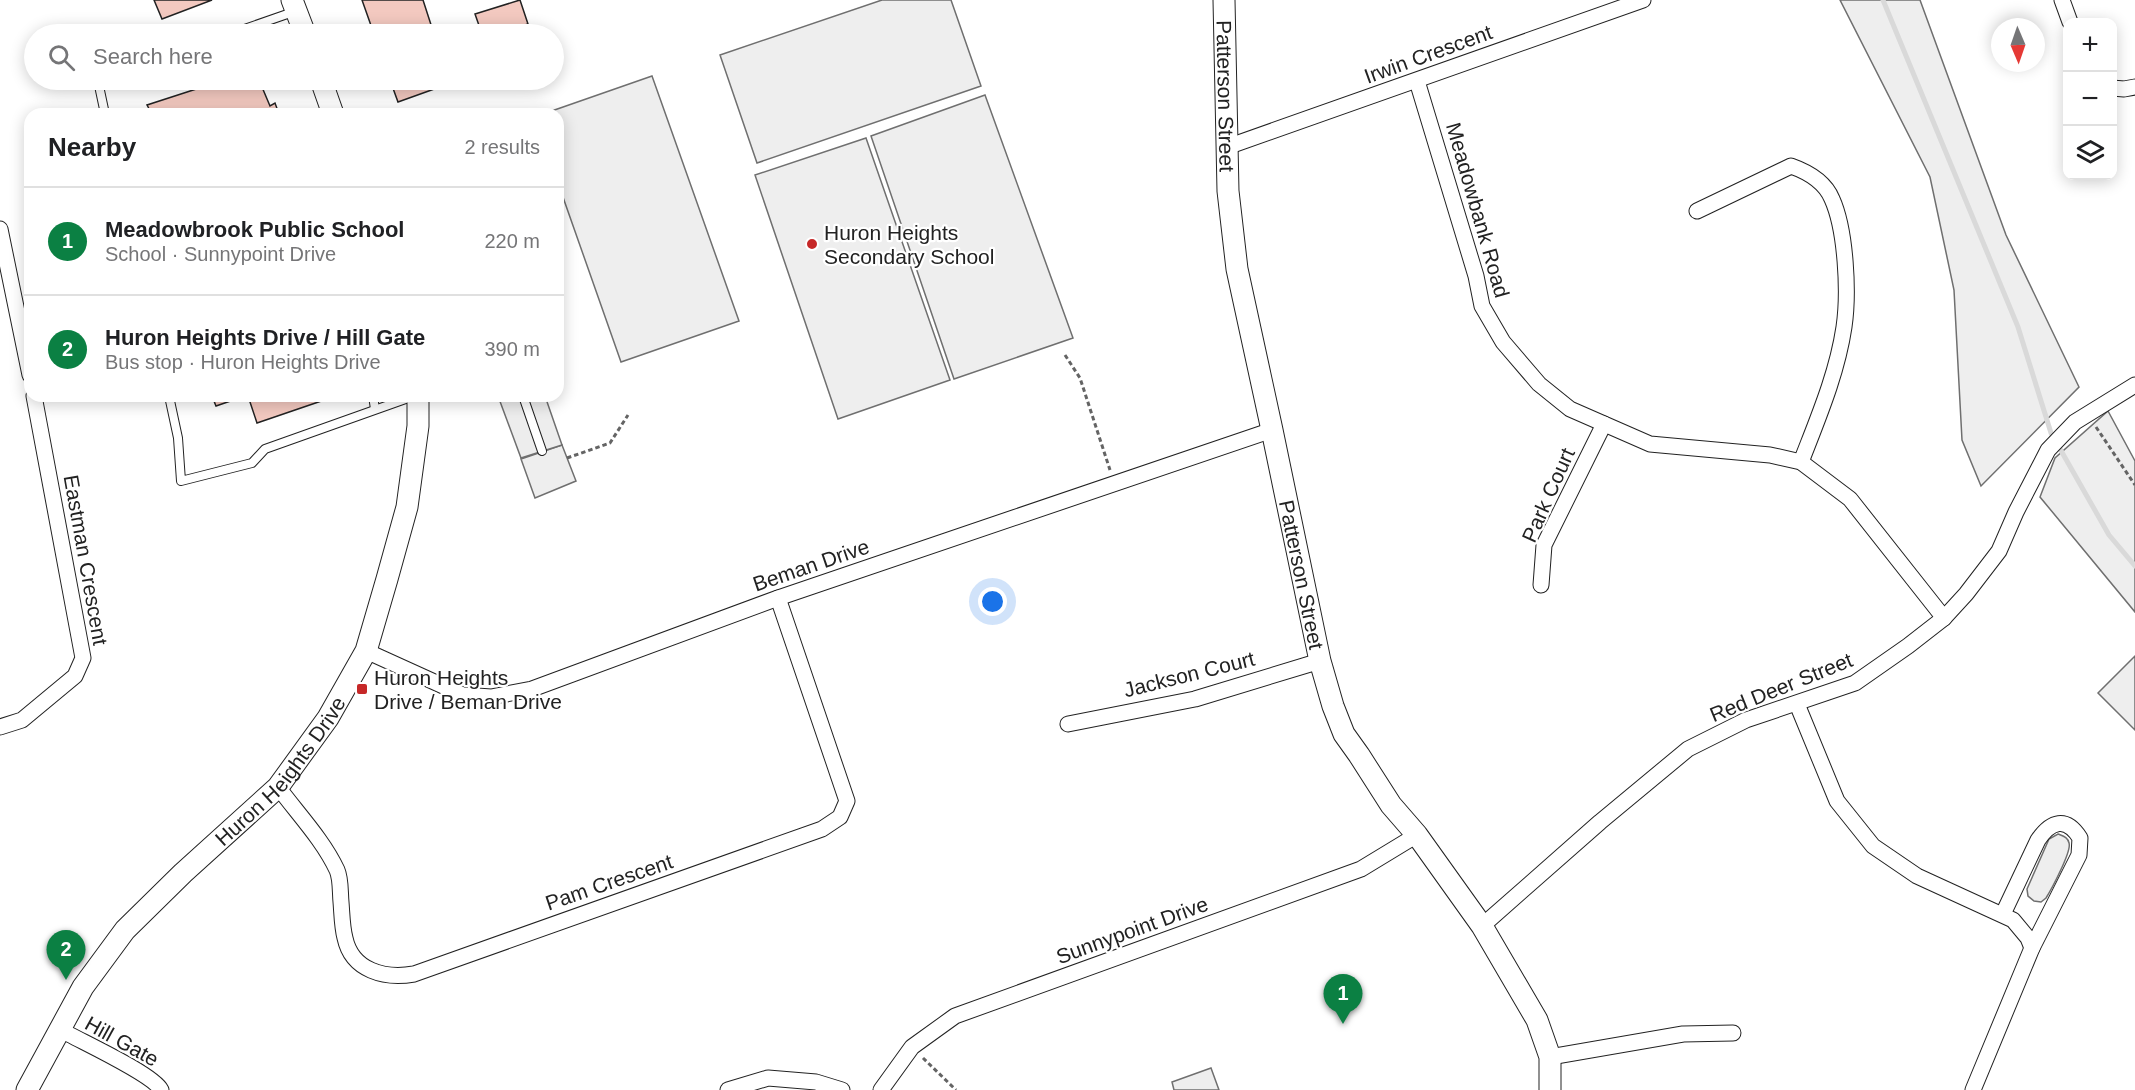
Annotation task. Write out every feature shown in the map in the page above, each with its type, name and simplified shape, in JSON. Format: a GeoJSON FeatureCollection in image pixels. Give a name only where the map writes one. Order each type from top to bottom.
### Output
{"type":"FeatureCollection","features":[{"type":"Feature","properties":{"kind":"street","name":"Patterson Street"},"geometry":{"type":"LineString","coordinates":[[1224,0],[1228,200],[1237,269],[1320,661],[1344,734],[1390,805],[1417,835],[1482,926],[1537,1020],[1550,1057],[1550,1090]]}},
{"type":"Feature","properties":{"kind":"street","name":"Irwin Crescent"},"geometry":{"type":"LineString","coordinates":[[1227,147],[1643,0]]}},
{"type":"Feature","properties":{"kind":"street"},"geometry":{"type":"LineString","coordinates":[[2062,0],[2069,18]]}},
{"type":"Feature","properties":{"kind":"street"},"geometry":{"type":"LineString","coordinates":[[294,5],[301,24]]}},
{"type":"Feature","properties":{"kind":"street","name":"Meadowbank Road"},"geometry":{"type":"LineString","coordinates":[[1417,81],[1476,276],[1482,306],[1503,342],[1539,384],[1570,409],[1650,444],[1770,455],[1801,462],[1850,499],[1944,618]]}},
{"type":"Feature","properties":{"kind":"street"},"geometry":{"type":"LineString","coordinates":[[2117,88],[2135,87]]}},
{"type":"Feature","properties":{"kind":"street"},"geometry":{"type":"LineString","coordinates":[[325,90],[331,108]]}},
{"type":"Feature","properties":{"kind":"street"},"geometry":{"type":"LineString","coordinates":[[1697,211],[1791,166],[1806,171],[1822,183],[1832,199],[1840,229],[1846,278],[1844,326],[1830,385],[1801,462]]}},
{"type":"Feature","properties":{"kind":"street"},"geometry":{"type":"LineString","coordinates":[[0,229],[24,346]]}},
{"type":"Feature","properties":{"kind":"street","name":"Red Deer Street"},"geometry":{"type":"LineString","coordinates":[[1482,926],[1600,822],[1688,749],[1746,720],[1855,683],[1944,618],[1999,551],[2048,450],[2075,422],[2135,385]]}},
{"type":"Feature","properties":{"kind":"street","name":"Eastman Crescent"},"geometry":{"type":"LineString","coordinates":[[0,727],[22,720],[75,676],[83,658],[35,402]]}},
{"type":"Feature","properties":{"kind":"street","name":"Huron Heights Drive"},"geometry":{"type":"LineString","coordinates":[[27,1090],[83,987],[125,930],[183,873],[278,787],[328,718],[366,651],[407,507],[418,426],[416,402]]}},
{"type":"Feature","properties":{"kind":"street","name":"Park Court"},"geometry":{"type":"LineString","coordinates":[[1541,585],[1544,546],[1604,424]]}},
{"type":"Feature","properties":{"kind":"street","name":"Beman Drive"},"geometry":{"type":"LineString","coordinates":[[366,651],[463,695],[491,697],[532,689],[778,598],[1272,430]]}},
{"type":"Feature","properties":{"kind":"street","name":"Pam Crescent"},"geometry":{"type":"LineString","coordinates":[[278,787],[328,853],[338,873],[345,939],[353,957],[363,967],[381,974],[399,977],[414,974],[822,830],[840,817],[848,801],[778,598]]}},
{"type":"Feature","properties":{"kind":"street","name":"Jackson Court"},"geometry":{"type":"LineString","coordinates":[[1068,724],[1195,699],[1320,661]]}},
{"type":"Feature","properties":{"kind":"street"},"geometry":{"type":"LineString","coordinates":[[1797,704],[1837,801],[1873,846],[1917,876],[2003,914],[2021,927],[2032,948]]}},
{"type":"Feature","properties":{"kind":"street"},"geometry":{"type":"LineString","coordinates":[[1973,1090],[2032,948],[2079,855],[2080,838],[2070,826],[2061,823],[2052,825],[2044,831],[2003,914]]}},
{"type":"Feature","properties":{"kind":"street","name":"Sunnypoint Drive"},"geometry":{"type":"LineString","coordinates":[[881,1090],[912,1047],[955,1016],[1361,869],[1417,835]]}},
{"type":"Feature","properties":{"kind":"street","name":"Hill Gate"},"geometry":{"type":"LineString","coordinates":[[61,1030],[140,1073],[158,1085],[161,1090]]}},
{"type":"Feature","properties":{"kind":"street"},"geometry":{"type":"LineString","coordinates":[[1550,1057],[1683,1034],[1733,1033]]}},
{"type":"Feature","properties":{"kind":"street"},"geometry":{"type":"LineString","coordinates":[[728,1090],[768,1078],[816,1082],[842,1090]]}},
{"type":"Feature","properties":{"kind":"lane"},"geometry":{"type":"LineString","coordinates":[[252,24],[294,5]]}},
{"type":"Feature","properties":{"kind":"lane"},"geometry":{"type":"LineString","coordinates":[[100,90],[104,108]]}},
{"type":"Feature","properties":{"kind":"lane"},"geometry":{"type":"LineString","coordinates":[[170,402],[178,438],[181,481],[252,463],[265,449],[398,402]]}},
{"type":"Feature","properties":{"kind":"lane"},"geometry":{"type":"LineString","coordinates":[[374,402],[375,410]]}},
{"type":"Feature","properties":{"kind":"lane"},"geometry":{"type":"LineString","coordinates":[[525,402],[542,451]]}},
{"type":"Feature","properties":{"kind":"path"},"geometry":{"type":"LineString","coordinates":[[1065,355],[1080,378],[1114,483]]}},
{"type":"Feature","properties":{"kind":"path"},"geometry":{"type":"LineString","coordinates":[[2088,413],[2135,485]]}},
{"type":"Feature","properties":{"kind":"path"},"geometry":{"type":"LineString","coordinates":[[567,458],[610,443],[628,415]]}},
{"type":"Feature","properties":{"kind":"path"},"geometry":{"type":"LineString","coordinates":[[912,1047],[956,1090]]}},
{"type":"Feature","properties":{"kind":"shaded area"},"geometry":{"type":"Polygon","coordinates":[[[882,0],[951,0],[981,86],[757,163],[720,55],[882,0]]]}},
{"type":"Feature","properties":{"kind":"shaded area"},"geometry":{"type":"Polygon","coordinates":[[[1840,0],[1920,0],[2006,235],[2079,387],[1981,486],[1962,440],[1954,290],[1930,177],[1840,0]]]}},
{"type":"Feature","properties":{"kind":"shaded area"},"geometry":{"type":"Polygon","coordinates":[[[652,76],[739,321],[621,362],[564,200],[564,108],[560,108],[652,76]]]}},
{"type":"Feature","properties":{"kind":"shaded area"},"geometry":{"type":"Polygon","coordinates":[[[985,95],[1073,338],[954,379],[871,136],[985,95]]]}},
{"type":"Feature","properties":{"kind":"shaded area"},"geometry":{"type":"Polygon","coordinates":[[[866,138],[950,380],[838,419],[755,175],[866,138]]]}},
{"type":"Feature","properties":{"kind":"shaded area"},"geometry":{"type":"Polygon","coordinates":[[[500,402],[547,402],[562,445],[521,458],[500,402]]]}},
{"type":"Feature","properties":{"kind":"shaded area"},"geometry":{"type":"Polygon","coordinates":[[[2108,411],[2135,461],[2135,612],[2040,497],[2055,458],[2108,411]]]}},
{"type":"Feature","properties":{"kind":"shaded area"},"geometry":{"type":"Polygon","coordinates":[[[562,445],[576,481],[535,498],[521,459],[562,445]]]}},
{"type":"Feature","properties":{"kind":"shaded area"},"geometry":{"type":"Polygon","coordinates":[[[2135,656],[2135,730],[2098,693],[2135,656]]]}},
{"type":"Feature","properties":{"kind":"shaded area"},"geometry":{"type":"Polygon","coordinates":[[[2058,834],[2068,841],[2067,854],[2046,898],[2041,902],[2034,901],[2028,896],[2027,889],[2049,839],[2058,834]]]}},
{"type":"Feature","properties":{"kind":"shaded area"},"geometry":{"type":"Polygon","coordinates":[[[1211,1068],[1219,1090],[1174,1090],[1172,1082],[1211,1068]]]}},
{"type":"Feature","properties":{"kind":"building"},"geometry":{"type":"Polygon","coordinates":[[[154,0],[212,0],[162,19],[154,0]]]}},
{"type":"Feature","properties":{"kind":"building"},"geometry":{"type":"Polygon","coordinates":[[[362,0],[423,0],[431,24],[370,24],[362,0]]]}},
{"type":"Feature","properties":{"kind":"building"},"geometry":{"type":"Polygon","coordinates":[[[520,0],[528,24],[478,24],[475,14],[520,0]]]}},
{"type":"Feature","properties":{"kind":"building"},"geometry":{"type":"Polygon","coordinates":[[[193,90],[263,90],[270,106],[275,103],[277,108],[149,108],[147,105],[193,90]]]}},
{"type":"Feature","properties":{"kind":"building"},"geometry":{"type":"Polygon","coordinates":[[[394,90],[431,90],[398,102],[394,90]]]}},
{"type":"Feature","properties":{"kind":"building"},"geometry":{"type":"Polygon","coordinates":[[[214,402],[228,402],[216,406],[214,402]]]}},
{"type":"Feature","properties":{"kind":"building"},"geometry":{"type":"Polygon","coordinates":[[[250,402],[318,402],[257,423],[250,402]]]}},
{"type":"Feature","properties":{"kind":"waterway"},"geometry":{"type":"LineString","coordinates":[[1883,0],[2018,327],[2051,433],[2109,535],[2135,566]]}},
{"type":"Feature","properties":{"kind":"place","name":"Huron Heights Secondary School"},"geometry":{"type":"Point","coordinates":[812,244]}},
{"type":"Feature","properties":{"kind":"place","name":"Huron Heights Drive / Beman Drive"},"geometry":{"type":"Point","coordinates":[362,689]}},
{"type":"Feature","properties":{"kind":"place","name":"Huron Heights Drive / Hill Gate"},"geometry":{"type":"Point","coordinates":[66,980]}},
{"type":"Feature","properties":{"kind":"place","name":"Meadowbrook Public School"},"geometry":{"type":"Point","coordinates":[1343,1024]}}]}
